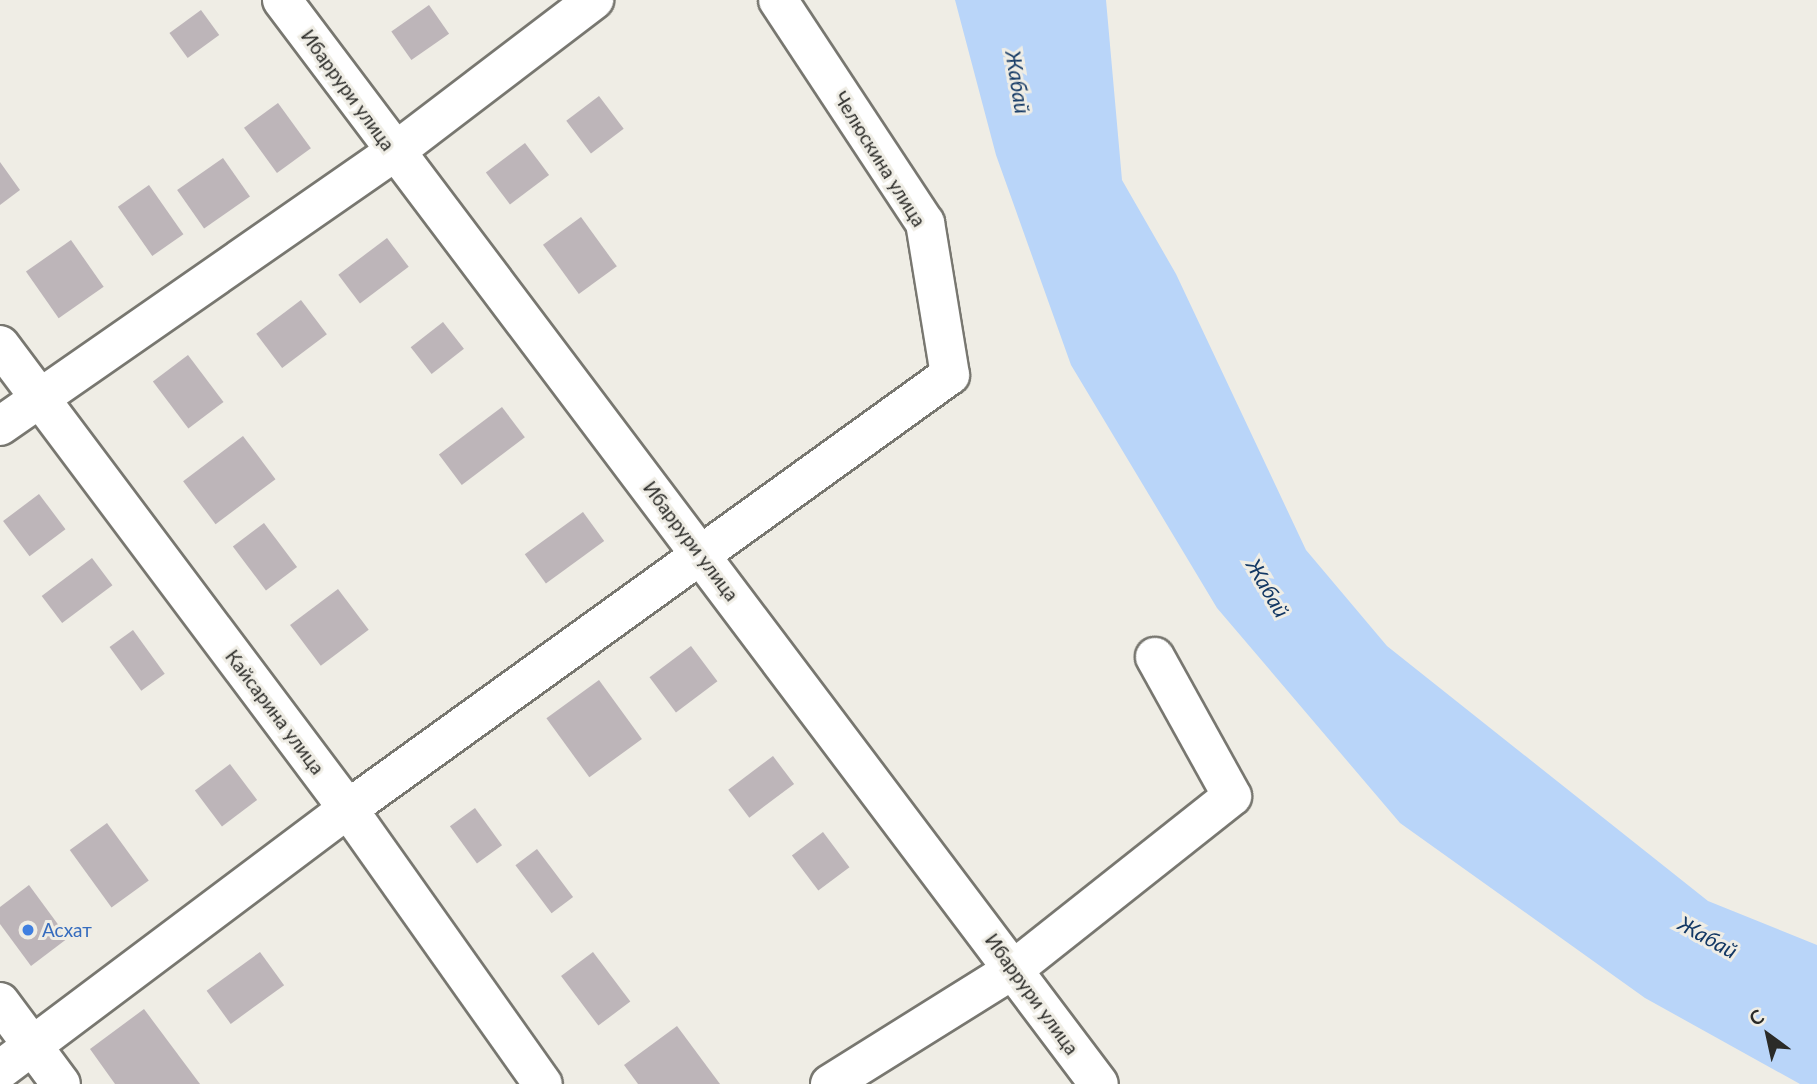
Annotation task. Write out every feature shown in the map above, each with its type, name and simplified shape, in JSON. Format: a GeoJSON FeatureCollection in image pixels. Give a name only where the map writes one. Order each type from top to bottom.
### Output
{"type":"FeatureCollection","features":[{"type":"Feature","properties":{"kind":"street","name":"Ибаррури улица"},"geometry":{"type":"LineString","coordinates":[[282,0],[393,153],[702,554],[1098,1084]]}},
{"type":"Feature","properties":{"kind":"street"},"geometry":{"type":"LineString","coordinates":[[0,426],[38,397],[393,153],[594,0]]}},
{"type":"Feature","properties":{"kind":"street","name":"Челюскина улица"},"geometry":{"type":"LineString","coordinates":[[702,554],[950,375],[925,223],[778,0]]}},
{"type":"Feature","properties":{"kind":"street","name":"Кайсарина улица"},"geometry":{"type":"LineString","coordinates":[[0,345],[348,809],[543,1084]]}},
{"type":"Feature","properties":{"kind":"street"},"geometry":{"type":"LineString","coordinates":[[0,1070],[348,809],[702,554]]}},
{"type":"Feature","properties":{"kind":"street"},"geometry":{"type":"LineString","coordinates":[[830,1084],[1014,969],[1232,796],[1155,657]]}},
{"type":"Feature","properties":{"kind":"street"},"geometry":{"type":"LineString","coordinates":[[0,1002],[61,1084]]}},
{"type":"Feature","properties":{"kind":"water","name":"Жабай"},"geometry":{"type":"Polygon","coordinates":[[[955,0],[1106,0],[1122,180],[1176,274],[1306,550],[1387,646],[1708,901],[1817,945],[1817,1084],[1800,1084],[1645,998],[1400,823],[1217,608],[1071,365],[996,155],[955,0]]]}},
{"type":"Feature","properties":{"kind":"building"},"geometry":{"type":"Polygon","coordinates":[[[429,5],[449,34],[411,60],[391,31],[429,5]]]}},
{"type":"Feature","properties":{"kind":"building"},"geometry":{"type":"Polygon","coordinates":[[[201,10],[219,35],[188,58],[169,33],[201,10]]]}},
{"type":"Feature","properties":{"kind":"building"},"geometry":{"type":"Polygon","coordinates":[[[599,96],[624,129],[591,153],[566,121],[599,96]]]}},
{"type":"Feature","properties":{"kind":"building"},"geometry":{"type":"Polygon","coordinates":[[[278,103],[311,148],[277,173],[244,128],[278,103]]]}},
{"type":"Feature","properties":{"kind":"building"},"geometry":{"type":"Polygon","coordinates":[[[525,143],[549,175],[510,204],[486,172],[525,143]]]}},
{"type":"Feature","properties":{"kind":"building"},"geometry":{"type":"Polygon","coordinates":[[[223,158],[250,197],[204,229],[177,190],[223,158]]]}},
{"type":"Feature","properties":{"kind":"building"},"geometry":{"type":"Polygon","coordinates":[[[0,162],[20,190],[0,205],[0,162]]]}},
{"type":"Feature","properties":{"kind":"building"},"geometry":{"type":"Polygon","coordinates":[[[149,185],[183,234],[152,256],[118,207],[149,185]]]}},
{"type":"Feature","properties":{"kind":"building"},"geometry":{"type":"Polygon","coordinates":[[[581,217],[617,266],[579,294],[543,245],[581,217]]]}},
{"type":"Feature","properties":{"kind":"building"},"geometry":{"type":"Polygon","coordinates":[[[387,238],[409,267],[360,303],[338,275],[387,238]]]}},
{"type":"Feature","properties":{"kind":"building"},"geometry":{"type":"Polygon","coordinates":[[[71,240],[104,287],[59,318],[26,272],[71,240]]]}},
{"type":"Feature","properties":{"kind":"building"},"geometry":{"type":"Polygon","coordinates":[[[301,300],[327,334],[282,368],[256,334],[301,300]]]}},
{"type":"Feature","properties":{"kind":"building"},"geometry":{"type":"Polygon","coordinates":[[[443,322],[464,349],[432,374],[411,347],[443,322]]]}},
{"type":"Feature","properties":{"kind":"building"},"geometry":{"type":"Polygon","coordinates":[[[188,355],[224,402],[188,429],[153,381],[188,355]]]}},
{"type":"Feature","properties":{"kind":"building"},"geometry":{"type":"Polygon","coordinates":[[[502,407],[525,437],[462,485],[439,455],[502,407]]]}},
{"type":"Feature","properties":{"kind":"building"},"geometry":{"type":"Polygon","coordinates":[[[243,436],[275,479],[216,524],[183,481],[243,436]]]}},
{"type":"Feature","properties":{"kind":"building"},"geometry":{"type":"Polygon","coordinates":[[[39,494],[65,529],[30,556],[3,521],[39,494]]]}},
{"type":"Feature","properties":{"kind":"building"},"geometry":{"type":"Polygon","coordinates":[[[583,512],[604,541],[546,583],[525,554],[583,512]]]}},
{"type":"Feature","properties":{"kind":"building"},"geometry":{"type":"Polygon","coordinates":[[[264,523],[297,567],[266,590],[233,546],[264,523]]]}},
{"type":"Feature","properties":{"kind":"building"},"geometry":{"type":"Polygon","coordinates":[[[92,558],[112,585],[62,623],[42,596],[92,558]]]}},
{"type":"Feature","properties":{"kind":"building"},"geometry":{"type":"Polygon","coordinates":[[[338,589],[369,630],[321,666],[290,625],[338,589]]]}},
{"type":"Feature","properties":{"kind":"building"},"geometry":{"type":"Polygon","coordinates":[[[133,630],[165,674],[141,691],[110,647],[133,630]]]}},
{"type":"Feature","properties":{"kind":"building"},"geometry":{"type":"Polygon","coordinates":[[[691,646],[717,681],[676,712],[649,677],[691,646]]]}},
{"type":"Feature","properties":{"kind":"building"},"geometry":{"type":"Polygon","coordinates":[[[599,680],[642,739],[589,777],[546,718],[599,680]]]}},
{"type":"Feature","properties":{"kind":"building"},"geometry":{"type":"Polygon","coordinates":[[[773,756],[794,784],[749,818],[728,790],[773,756]]]}},
{"type":"Feature","properties":{"kind":"building"},"geometry":{"type":"Polygon","coordinates":[[[230,764],[257,800],[222,826],[195,790],[230,764]]]}},
{"type":"Feature","properties":{"kind":"building"},"geometry":{"type":"Polygon","coordinates":[[[475,808],[502,845],[477,863],[450,826],[475,808]]]}},
{"type":"Feature","properties":{"kind":"building"},"geometry":{"type":"Polygon","coordinates":[[[107,823],[149,880],[112,907],[70,850],[107,823]]]}},
{"type":"Feature","properties":{"kind":"building"},"geometry":{"type":"Polygon","coordinates":[[[823,832],[849,867],[818,891],[792,855],[823,832]]]}},
{"type":"Feature","properties":{"kind":"building"},"geometry":{"type":"Polygon","coordinates":[[[537,849],[573,897],[552,913],[515,865],[537,849]]]}},
{"type":"Feature","properties":{"kind":"building"},"geometry":{"type":"Polygon","coordinates":[[[29,885],[68,938],[31,966],[0,924],[0,907],[29,885]]]}},
{"type":"Feature","properties":{"kind":"building"},"geometry":{"type":"Polygon","coordinates":[[[260,952],[284,985],[231,1024],[207,991],[260,952]]]}},
{"type":"Feature","properties":{"kind":"building"},"geometry":{"type":"Polygon","coordinates":[[[593,952],[630,1002],[598,1026],[561,976],[593,952]]]}},
{"type":"Feature","properties":{"kind":"building"},"geometry":{"type":"Polygon","coordinates":[[[144,1009],[200,1084],[115,1084],[90,1049],[144,1009]]]}},
{"type":"Feature","properties":{"kind":"building"},"geometry":{"type":"Polygon","coordinates":[[[677,1026],[720,1084],[638,1084],[624,1065],[677,1026]]]}},
{"type":"Feature","properties":{"kind":"place","name":"Асхат"},"geometry":{"type":"Point","coordinates":[28,930]}}]}
